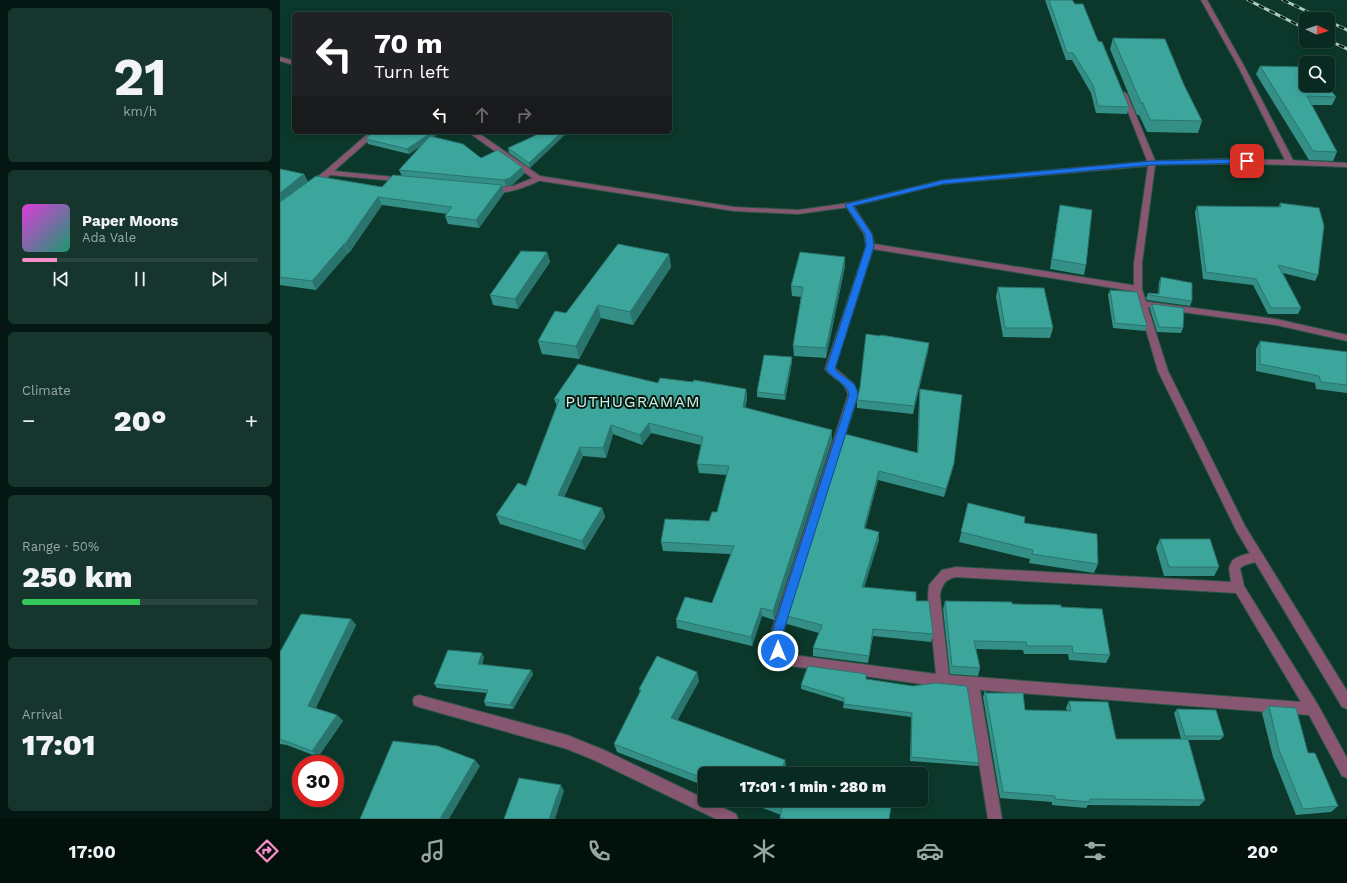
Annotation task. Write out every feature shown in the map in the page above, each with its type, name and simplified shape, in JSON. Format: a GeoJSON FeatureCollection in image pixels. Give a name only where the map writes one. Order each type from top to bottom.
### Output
{"type":"FeatureCollection","features":[{"type":"Feature","properties":{"kind":"street"},"geometry":{"type":"LineString","coordinates":[[1204,0],[1241,66],[1290,162]]}},
{"type":"Feature","properties":{"kind":"street"},"geometry":{"type":"LineString","coordinates":[[280,59],[292,62]]}},
{"type":"Feature","properties":{"kind":"street"},"geometry":{"type":"LineString","coordinates":[[1120,84],[1152,163],[1138,263],[1138,288],[1163,371],[1242,529],[1347,703]]}},
{"type":"Feature","properties":{"kind":"street"},"geometry":{"type":"LineString","coordinates":[[304,191],[328,173],[372,134]]}},
{"type":"Feature","properties":{"kind":"street"},"geometry":{"type":"LineString","coordinates":[[475,134],[538,178],[734,209],[798,212],[849,205],[943,182],[1152,163],[1219,161],[1290,162],[1347,165]]}},
{"type":"Feature","properties":{"kind":"street"},"geometry":{"type":"LineString","coordinates":[[328,173],[413,181]]}},
{"type":"Feature","properties":{"kind":"street"},"geometry":{"type":"LineString","coordinates":[[483,188],[506,190],[516,189],[538,178]]}},
{"type":"Feature","properties":{"kind":"street"},"geometry":{"type":"LineString","coordinates":[[849,205],[868,234],[870,246],[830,369],[834,374],[853,388],[853,395],[775,639],[778,651],[791,660],[943,681],[1313,709]]}},
{"type":"Feature","properties":{"kind":"street"},"geometry":{"type":"LineString","coordinates":[[870,246],[1138,288]]}},
{"type":"Feature","properties":{"kind":"street"},"geometry":{"type":"LineString","coordinates":[[1142,304],[1276,322],[1347,338]]}},
{"type":"Feature","properties":{"kind":"street"},"geometry":{"type":"LineString","coordinates":[[1258,557],[1239,561],[1235,566],[1233,572],[1239,588],[1313,709],[1347,771]]}},
{"type":"Feature","properties":{"kind":"street"},"geometry":{"type":"LineString","coordinates":[[943,681],[934,596],[935,585],[946,574],[956,572],[1239,588]]}},
{"type":"Feature","properties":{"kind":"street"},"geometry":{"type":"LineString","coordinates":[[972,683],[995,819]]}},
{"type":"Feature","properties":{"kind":"street"},"geometry":{"type":"LineString","coordinates":[[418,701],[567,742],[599,755],[731,819]]}},
{"type":"Feature","properties":{"kind":"building"},"geometry":{"type":"Polygon","coordinates":[[[1049,0],[1072,0],[1075,4],[1083,4],[1098,41],[1102,42],[1129,107],[1098,106],[1093,85],[1073,53],[1067,53],[1049,0]]]}},
{"type":"Feature","properties":{"kind":"building"},"geometry":{"type":"Polygon","coordinates":[[[1113,38],[1165,39],[1184,85],[1202,121],[1150,120],[1143,103],[1141,103],[1113,38]]]}},
{"type":"Feature","properties":{"kind":"building"},"geometry":{"type":"Polygon","coordinates":[[[1260,66],[1299,67],[1299,92],[1332,92],[1336,97],[1307,96],[1337,152],[1313,151],[1260,66]]]}},
{"type":"Feature","properties":{"kind":"building"},"geometry":{"type":"Polygon","coordinates":[[[370,134],[429,134],[407,149],[366,139],[370,134]]]}},
{"type":"Feature","properties":{"kind":"building"},"geometry":{"type":"Polygon","coordinates":[[[539,134],[560,134],[529,163],[508,148],[539,134]]]}},
{"type":"Feature","properties":{"kind":"building"},"geometry":{"type":"Polygon","coordinates":[[[430,136],[463,144],[481,158],[498,150],[522,167],[510,178],[504,180],[399,170],[430,136]]]}},
{"type":"Feature","properties":{"kind":"building"},"geometry":{"type":"Polygon","coordinates":[[[280,169],[304,174],[280,193],[280,169]]]}},
{"type":"Feature","properties":{"kind":"building"},"geometry":{"type":"Polygon","coordinates":[[[393,175],[502,185],[476,220],[445,216],[452,207],[378,197],[345,244],[312,281],[280,277],[280,202],[316,176],[382,187],[393,175]]]}},
{"type":"Feature","properties":{"kind":"building"},"geometry":{"type":"Polygon","coordinates":[[[1280,203],[1319,208],[1324,226],[1318,275],[1278,265],[1301,308],[1271,308],[1256,279],[1206,272],[1197,206],[1281,207],[1280,203]]]}},
{"type":"Feature","properties":{"kind":"building"},"geometry":{"type":"Polygon","coordinates":[[[1060,205],[1092,210],[1086,265],[1052,259],[1060,205]]]}},
{"type":"Feature","properties":{"kind":"building"},"geometry":{"type":"Polygon","coordinates":[[[618,244],[669,254],[630,312],[598,305],[576,346],[538,341],[555,311],[566,313],[618,244]]]}},
{"type":"Feature","properties":{"kind":"building"},"geometry":{"type":"Polygon","coordinates":[[[521,251],[547,252],[515,299],[490,295],[521,251]]]}},
{"type":"Feature","properties":{"kind":"building"},"geometry":{"type":"Polygon","coordinates":[[[800,252],[845,257],[826,348],[793,346],[803,287],[791,286],[800,252]]]}},
{"type":"Feature","properties":{"kind":"building"},"geometry":{"type":"Polygon","coordinates":[[[1161,277],[1192,283],[1192,301],[1149,295],[1148,293],[1159,294],[1161,277]]]}},
{"type":"Feature","properties":{"kind":"building"},"geometry":{"type":"Polygon","coordinates":[[[998,287],[1044,288],[1053,328],[1005,328],[998,287]]]}},
{"type":"Feature","properties":{"kind":"building"},"geometry":{"type":"Polygon","coordinates":[[[1110,290],[1137,292],[1147,326],[1115,323],[1110,290]]]}},
{"type":"Feature","properties":{"kind":"building"},"geometry":{"type":"Polygon","coordinates":[[[1152,304],[1184,308],[1183,328],[1159,327],[1152,304]]]}},
{"type":"Feature","properties":{"kind":"building"},"geometry":{"type":"Polygon","coordinates":[[[866,334],[929,343],[914,406],[857,400],[860,387],[866,334]]]}},
{"type":"Feature","properties":{"kind":"building"},"geometry":{"type":"Polygon","coordinates":[[[1260,341],[1347,352],[1347,385],[1321,382],[1319,376],[1260,364],[1260,341]]]}},
{"type":"Feature","properties":{"kind":"building"},"geometry":{"type":"Polygon","coordinates":[[[764,355],[792,357],[784,395],[757,392],[764,355]]]}},
{"type":"Feature","properties":{"kind":"building"},"geometry":{"type":"Polygon","coordinates":[[[578,364],[658,383],[660,378],[693,382],[694,380],[746,389],[743,407],[832,430],[773,611],[761,608],[751,637],[676,620],[685,597],[712,603],[734,546],[661,542],[665,519],[709,521],[712,512],[717,512],[729,466],[697,464],[703,437],[649,423],[640,435],[611,425],[603,448],[580,447],[558,495],[602,508],[582,541],[496,515],[518,483],[526,486],[559,400],[554,399],[578,364]]]}},
{"type":"Feature","properties":{"kind":"building"},"geometry":{"type":"Polygon","coordinates":[[[920,389],[962,395],[954,463],[946,489],[879,471],[864,528],[879,532],[862,587],[916,592],[916,601],[929,601],[933,634],[873,629],[869,656],[813,648],[822,625],[787,616],[845,434],[918,453],[920,389]]]}},
{"type":"Feature","properties":{"kind":"building"},"geometry":{"type":"Polygon","coordinates":[[[968,503],[1025,517],[1024,523],[1097,534],[1098,564],[1032,554],[1033,550],[961,532],[968,503]]]}},
{"type":"Feature","properties":{"kind":"building"},"geometry":{"type":"Polygon","coordinates":[[[1160,539],[1210,539],[1219,567],[1169,567],[1160,539]]]}},
{"type":"Feature","properties":{"kind":"building"},"geometry":{"type":"Polygon","coordinates":[[[945,601],[1012,602],[1012,604],[1061,605],[1061,607],[1102,609],[1110,655],[1073,653],[1072,646],[1027,646],[1026,642],[974,641],[980,668],[952,666],[945,601]]]}},
{"type":"Feature","properties":{"kind":"building"},"geometry":{"type":"Polygon","coordinates":[[[301,614],[351,619],[308,706],[337,715],[312,751],[280,739],[280,652],[301,614]]]}},
{"type":"Feature","properties":{"kind":"building"},"geometry":{"type":"Polygon","coordinates":[[[448,650],[482,653],[478,664],[531,670],[510,705],[484,702],[488,690],[434,684],[448,650]]]}},
{"type":"Feature","properties":{"kind":"building"},"geometry":{"type":"Polygon","coordinates":[[[657,656],[697,672],[671,718],[785,760],[782,767],[698,767],[698,776],[614,744],[641,690],[639,689],[657,656]]]}},
{"type":"Feature","properties":{"kind":"building"},"geometry":{"type":"Polygon","coordinates":[[[808,666],[866,674],[866,679],[913,686],[936,683],[967,686],[979,763],[911,757],[912,713],[844,704],[844,698],[801,685],[808,666]]]}},
{"type":"Feature","properties":{"kind":"building"},"geometry":{"type":"Polygon","coordinates":[[[985,690],[986,693],[1023,693],[1025,710],[1071,711],[1069,701],[1108,702],[1116,739],[1188,739],[1205,800],[1090,799],[1090,802],[1055,799],[1055,796],[1003,792],[985,690]]]}},
{"type":"Feature","properties":{"kind":"building"},"geometry":{"type":"Polygon","coordinates":[[[1269,706],[1296,708],[1308,753],[1315,753],[1338,806],[1303,809],[1279,750],[1269,706]]]}},
{"type":"Feature","properties":{"kind":"building"},"geometry":{"type":"Polygon","coordinates":[[[1177,709],[1216,710],[1224,736],[1185,736],[1177,709]]]}},
{"type":"Feature","properties":{"kind":"building"},"geometry":{"type":"Polygon","coordinates":[[[393,741],[438,746],[475,760],[440,819],[360,819],[393,741]]]}},
{"type":"Feature","properties":{"kind":"building"},"geometry":{"type":"Polygon","coordinates":[[[519,778],[561,785],[549,819],[504,819],[519,778]]]}},
{"type":"Feature","properties":{"kind":"building"},"geometry":{"type":"Polygon","coordinates":[[[779,807],[891,807],[889,819],[784,819],[780,818],[782,808],[779,807]]]}},
{"type":"Feature","properties":{"kind":"railway"},"geometry":{"type":"LineString","coordinates":[[1248,0],[1299,26]]}},
{"type":"Feature","properties":{"kind":"railway"},"geometry":{"type":"LineString","coordinates":[[1283,0],[1308,12]]}},
{"type":"Feature","properties":{"kind":"railway"},"geometry":{"type":"LineString","coordinates":[[1335,24],[1347,30]]}},
{"type":"Feature","properties":{"kind":"railway"},"geometry":{"type":"LineString","coordinates":[[1335,43],[1347,49]]}},
{"type":"Feature","properties":{"kind":"district","name":"PUTHUGRAMAM"},"geometry":{"type":"Point","coordinates":[633,401]}},
{"type":"Feature","properties":{"kind":"route"},"geometry":{"type":"LineString","coordinates":[[778,651],[775,639],[853,395],[853,388],[834,374],[830,369],[870,246],[868,234],[849,205],[943,182],[1152,163],[1247,161]]}}]}
